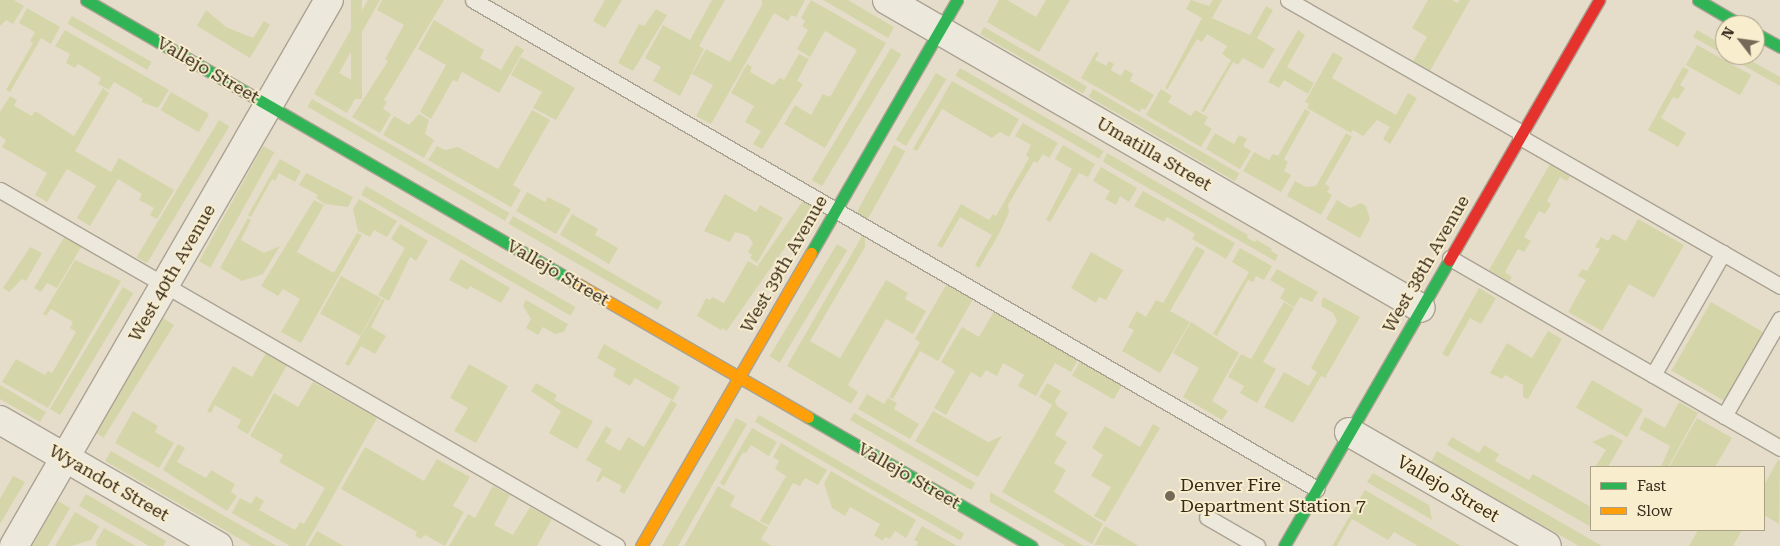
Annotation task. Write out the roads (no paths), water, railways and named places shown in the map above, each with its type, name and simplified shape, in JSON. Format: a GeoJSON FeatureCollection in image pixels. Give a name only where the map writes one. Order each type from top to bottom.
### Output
{"type":"FeatureCollection","features":[{"type":"Feature","properties":{"kind":"street","name":"Vallejo Street"},"geometry":{"type":"LineString","coordinates":[[86,0],[1031,546]]}},
{"type":"Feature","properties":{"kind":"street","name":"West 40th Avenue"},"geometry":{"type":"LineString","coordinates":[[14,546],[329,0]]}},
{"type":"Feature","properties":{"kind":"street","name":"Umatilla Street"},"geometry":{"type":"LineString","coordinates":[[887,0],[1421,308]]}},
{"type":"Feature","properties":{"kind":"street","name":"West 39th Avenue"},"geometry":{"type":"LineString","coordinates":[[641,546],[956,0]]}},
{"type":"Feature","properties":{"kind":"street","name":"West 38th Avenue"},"geometry":{"type":"LineString","coordinates":[[1284,546],[1599,0]]}},
{"type":"Feature","properties":{"kind":"street"},"geometry":{"type":"LineString","coordinates":[[1698,0],[1724,15]]}},
{"type":"Feature","properties":{"kind":"street"},"geometry":{"type":"LineString","coordinates":[[1765,39],[1780,47]]}},
{"type":"Feature","properties":{"kind":"street","name":"Wyandot Street"},"geometry":{"type":"LineString","coordinates":[[0,420],[218,546]]}},
{"type":"Feature","properties":{"kind":"street","name":"Vallejo Street"},"geometry":{"type":"LineString","coordinates":[[1350,432],[1547,546]]}},
{"type":"Feature","properties":{"kind":"lane"},"geometry":{"type":"LineString","coordinates":[[473,0],[1317,489]]}},
{"type":"Feature","properties":{"kind":"lane"},"geometry":{"type":"LineString","coordinates":[[1288,0],[1780,286]]}},
{"type":"Feature","properties":{"kind":"lane"},"geometry":{"type":"LineString","coordinates":[[0,190],[616,546]]}},
{"type":"Feature","properties":{"kind":"lane"},"geometry":{"type":"LineString","coordinates":[[1653,375],[1723,253]]}},
{"type":"Feature","properties":{"kind":"lane"},"geometry":{"type":"LineString","coordinates":[[1450,258],[1780,448]]}},
{"type":"Feature","properties":{"kind":"lane"},"geometry":{"type":"LineString","coordinates":[[1724,416],[1780,319]]}},
{"type":"Feature","properties":{"kind":"lane"},"geometry":{"type":"LineString","coordinates":[[1207,517],[1257,546]]}},
{"type":"Feature","properties":{"kind":"place","name":"Denver Fire Department Station 7"},"geometry":{"type":"Point","coordinates":[1170,496]}}]}
